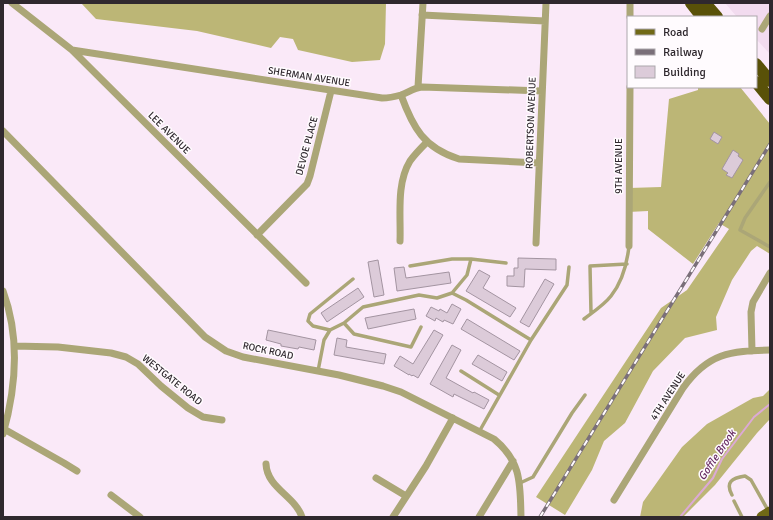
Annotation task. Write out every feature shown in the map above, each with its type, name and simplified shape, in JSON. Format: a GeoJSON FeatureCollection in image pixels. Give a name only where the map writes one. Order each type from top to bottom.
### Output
{"type":"FeatureCollection","features":[{"type":"Feature","properties":{"kind":"highway"},"geometry":{"type":"LineString","coordinates":[[691,3],[701,16]]}},
{"type":"Feature","properties":{"kind":"highway"},"geometry":{"type":"LineString","coordinates":[[705,3],[716,16]]}},
{"type":"Feature","properties":{"kind":"highway"},"geometry":{"type":"LineString","coordinates":[[757,65],[770,82]]}},
{"type":"Feature","properties":{"kind":"highway"},"geometry":{"type":"LineString","coordinates":[[757,83],[770,99]]}},
{"type":"Feature","properties":{"kind":"main road"},"geometry":{"type":"LineString","coordinates":[[762,517],[770,512]]}},
{"type":"Feature","properties":{"kind":"street","name":"LEE AVENUE"},"geometry":{"type":"LineString","coordinates":[[12,3],[72,50],[306,283]]}},
{"type":"Feature","properties":{"kind":"street"},"geometry":{"type":"LineString","coordinates":[[418,87],[423,3]]}},
{"type":"Feature","properties":{"kind":"street","name":"ROBERTSON AVENUE"},"geometry":{"type":"LineString","coordinates":[[536,243],[546,3]]}},
{"type":"Feature","properties":{"kind":"street"},"geometry":{"type":"LineString","coordinates":[[630,3],[630,16]]}},
{"type":"Feature","properties":{"kind":"street"},"geometry":{"type":"LineString","coordinates":[[422,15],[545,21]]}},
{"type":"Feature","properties":{"kind":"street"},"geometry":{"type":"LineString","coordinates":[[762,29],[770,16]]}},
{"type":"Feature","properties":{"kind":"street","name":"SHERMAN AVENUE"},"geometry":{"type":"LineString","coordinates":[[72,50],[382,98],[401,95],[418,87],[542,92]]}},
{"type":"Feature","properties":{"kind":"street","name":"9TH AVENUE"},"geometry":{"type":"LineString","coordinates":[[629,246],[630,88]]}},
{"type":"Feature","properties":{"kind":"street","name":"DEVOE PLACE"},"geometry":{"type":"LineString","coordinates":[[257,235],[307,184],[331,91]]}},
{"type":"Feature","properties":{"kind":"street"},"geometry":{"type":"LineString","coordinates":[[401,95],[415,128],[427,142],[448,156],[459,159],[539,163]]}},
{"type":"Feature","properties":{"kind":"street","name":"ROCK ROAD"},"geometry":{"type":"LineString","coordinates":[[3,131],[205,336],[226,350],[243,357],[369,381],[401,392],[500,444],[513,461],[520,483],[521,517]]}},
{"type":"Feature","properties":{"kind":"street"},"geometry":{"type":"LineString","coordinates":[[400,241],[403,179],[410,160],[427,142]]}},
{"type":"Feature","properties":{"kind":"street"},"geometry":{"type":"LineString","coordinates":[[752,351],[751,312],[753,302],[770,273]]}},
{"type":"Feature","properties":{"kind":"street"},"geometry":{"type":"LineString","coordinates":[[3,291],[12,320],[14,346],[14,380],[8,418],[4,432],[64,462],[77,471]]}},
{"type":"Feature","properties":{"kind":"street","name":"WESTGATE ROAD"},"geometry":{"type":"LineString","coordinates":[[14,346],[58,347],[111,353],[126,357],[138,364],[161,386],[188,408],[203,417],[222,420]]}},
{"type":"Feature","properties":{"kind":"street","name":"4TH AVENUE"},"geometry":{"type":"LineString","coordinates":[[614,500],[684,388],[695,373],[708,362],[722,356],[740,351],[770,350]]}},
{"type":"Feature","properties":{"kind":"street"},"geometry":{"type":"LineString","coordinates":[[393,517],[426,466],[453,418]]}},
{"type":"Feature","properties":{"kind":"street"},"geometry":{"type":"LineString","coordinates":[[479,517],[513,461]]}},
{"type":"Feature","properties":{"kind":"street"},"geometry":{"type":"LineString","coordinates":[[266,464],[266,470],[272,480],[295,504],[302,517]]}},
{"type":"Feature","properties":{"kind":"street"},"geometry":{"type":"LineString","coordinates":[[376,478],[406,496]]}},
{"type":"Feature","properties":{"kind":"street"},"geometry":{"type":"LineString","coordinates":[[111,495],[140,517]]}},
{"type":"Feature","properties":{"kind":"lane"},"geometry":{"type":"LineString","coordinates":[[770,182],[745,218],[740,230],[770,247]]}},
{"type":"Feature","properties":{"kind":"lane"},"geometry":{"type":"LineString","coordinates":[[584,319],[611,296],[623,276],[627,264],[629,246]]}},
{"type":"Feature","properties":{"kind":"lane"},"geometry":{"type":"LineString","coordinates":[[410,266],[452,259],[471,259],[506,263]]}},
{"type":"Feature","properties":{"kind":"lane"},"geometry":{"type":"LineString","coordinates":[[318,371],[324,340],[330,330],[344,323],[363,307],[419,295],[437,298],[452,293],[467,275],[471,259]]}},
{"type":"Feature","properties":{"kind":"lane"},"geometry":{"type":"LineString","coordinates":[[591,313],[590,266],[627,264]]}},
{"type":"Feature","properties":{"kind":"lane"},"geometry":{"type":"LineString","coordinates":[[479,432],[530,340],[567,285],[569,267]]}},
{"type":"Feature","properties":{"kind":"lane"},"geometry":{"type":"LineString","coordinates":[[330,330],[313,326],[308,321],[310,314],[353,279]]}},
{"type":"Feature","properties":{"kind":"lane"},"geometry":{"type":"LineString","coordinates":[[452,293],[466,300],[530,340]]}},
{"type":"Feature","properties":{"kind":"lane"},"geometry":{"type":"LineString","coordinates":[[344,323],[354,334],[411,347],[421,327]]}},
{"type":"Feature","properties":{"kind":"lane"},"geometry":{"type":"LineString","coordinates":[[461,371],[499,395]]}},
{"type":"Feature","properties":{"kind":"lane"},"geometry":{"type":"LineString","coordinates":[[520,483],[533,477],[572,413],[585,396]]}},
{"type":"Feature","properties":{"kind":"lane"},"geometry":{"type":"LineString","coordinates":[[732,495],[728,489],[728,485],[731,481],[745,476],[751,480],[770,512]]}},
{"type":"Feature","properties":{"kind":"lane"},"geometry":{"type":"LineString","coordinates":[[734,501],[742,517]]}},
{"type":"Feature","properties":{"kind":"shaded area"},"geometry":{"type":"Polygon","coordinates":[[[81,3],[386,3],[385,44],[380,60],[352,62],[298,50],[293,39],[280,37],[271,48],[197,31],[96,19],[81,3]]]}},
{"type":"Feature","properties":{"kind":"shaded area"},"geometry":{"type":"Polygon","coordinates":[[[725,3],[770,3],[770,54],[757,40],[757,16],[736,16],[725,3]]]}},
{"type":"Feature","properties":{"kind":"shaded area"},"geometry":{"type":"Polygon","coordinates":[[[698,88],[741,88],[770,124],[770,254],[757,246],[751,251],[732,280],[716,317],[717,330],[685,338],[653,371],[625,423],[604,441],[592,470],[565,515],[536,497],[661,308],[687,290],[729,229],[719,223],[693,264],[648,229],[648,211],[628,212],[629,188],[661,187],[669,99],[698,90],[698,88]]]}},
{"type":"Feature","properties":{"kind":"shaded area"},"geometry":{"type":"Polygon","coordinates":[[[770,389],[770,419],[715,485],[683,517],[640,517],[643,502],[682,447],[707,424],[753,398],[763,396],[770,389]]]}},
{"type":"Feature","properties":{"kind":"building"},"geometry":{"type":"Polygon","coordinates":[[[714,132],[722,137],[718,144],[710,139],[714,132]]]}},
{"type":"Feature","properties":{"kind":"building"},"geometry":{"type":"Polygon","coordinates":[[[733,150],[739,154],[738,156],[743,160],[732,178],[726,175],[728,173],[722,169],[733,150]]]}},
{"type":"Feature","properties":{"kind":"building"},"geometry":{"type":"Polygon","coordinates":[[[518,258],[556,259],[556,270],[525,269],[524,287],[507,286],[507,276],[514,276],[514,268],[518,268],[518,258]]]}},
{"type":"Feature","properties":{"kind":"building"},"geometry":{"type":"Polygon","coordinates":[[[378,260],[384,295],[374,297],[368,262],[378,260]]]}},
{"type":"Feature","properties":{"kind":"building"},"geometry":{"type":"Polygon","coordinates":[[[404,267],[406,278],[449,272],[451,283],[397,291],[394,268],[404,267]]]}},
{"type":"Feature","properties":{"kind":"building"},"geometry":{"type":"Polygon","coordinates":[[[479,270],[490,276],[483,288],[516,308],[510,317],[466,291],[479,270]]]}},
{"type":"Feature","properties":{"kind":"building"},"geometry":{"type":"Polygon","coordinates":[[[545,279],[554,284],[529,327],[520,322],[545,279]]]}},
{"type":"Feature","properties":{"kind":"building"},"geometry":{"type":"Polygon","coordinates":[[[358,288],[364,297],[327,322],[321,313],[358,288]]]}},
{"type":"Feature","properties":{"kind":"building"},"geometry":{"type":"Polygon","coordinates":[[[452,304],[461,309],[453,324],[444,320],[443,322],[436,318],[435,321],[426,316],[431,307],[439,311],[440,309],[447,313],[452,304]]]}},
{"type":"Feature","properties":{"kind":"building"},"geometry":{"type":"Polygon","coordinates":[[[414,309],[416,319],[368,329],[365,318],[414,309]]]}},
{"type":"Feature","properties":{"kind":"building"},"geometry":{"type":"Polygon","coordinates":[[[467,319],[520,351],[514,360],[461,329],[467,319]]]}},
{"type":"Feature","properties":{"kind":"building"},"geometry":{"type":"Polygon","coordinates":[[[268,330],[316,340],[314,350],[281,346],[281,344],[266,340],[268,330]]]}},
{"type":"Feature","properties":{"kind":"building"},"geometry":{"type":"Polygon","coordinates":[[[434,330],[443,335],[418,378],[413,375],[409,375],[394,366],[400,356],[413,364],[434,330]]]}},
{"type":"Feature","properties":{"kind":"building"},"geometry":{"type":"Polygon","coordinates":[[[337,338],[347,340],[346,347],[386,354],[384,364],[334,355],[337,338]]]}},
{"type":"Feature","properties":{"kind":"building"},"geometry":{"type":"Polygon","coordinates":[[[452,345],[461,350],[446,378],[489,400],[484,409],[454,394],[453,397],[430,384],[452,345]]]}},
{"type":"Feature","properties":{"kind":"building"},"geometry":{"type":"Polygon","coordinates":[[[478,355],[507,372],[502,381],[472,364],[478,355]]]}},
{"type":"Feature","properties":{"kind":"waterway","name":"Goffle Brook"},"geometry":{"type":"LineString","coordinates":[[680,517],[713,478],[722,459],[754,417],[770,404]]}},
{"type":"Feature","properties":{"kind":"railway"},"geometry":{"type":"LineString","coordinates":[[540,517],[770,144]]}}]}
